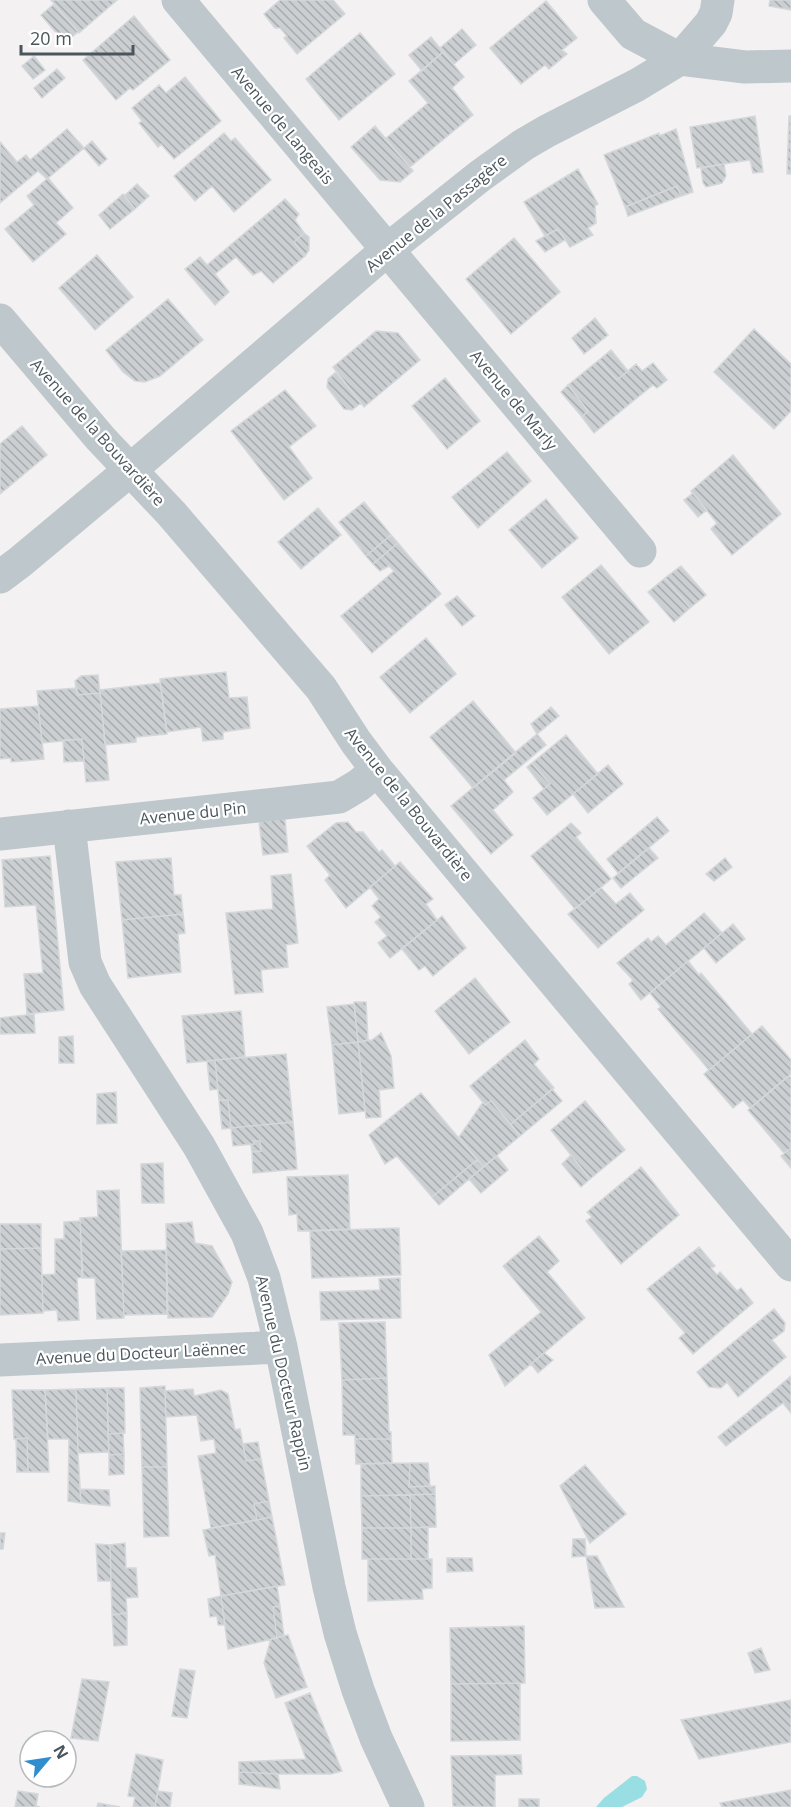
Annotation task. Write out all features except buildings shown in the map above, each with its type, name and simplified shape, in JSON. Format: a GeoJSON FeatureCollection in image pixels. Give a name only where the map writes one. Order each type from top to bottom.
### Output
{"type":"FeatureCollection","features":[{"type":"Feature","properties":{"kind":"street","name":"Avenue de Langeais"},"geometry":{"type":"LineString","coordinates":[[178,0],[387,250]]}},
{"type":"Feature","properties":{"kind":"street"},"geometry":{"type":"LineString","coordinates":[[604,0],[633,34],[680,58],[745,67],[791,66]]}},
{"type":"Feature","properties":{"kind":"street","name":"Avenue de la Passagère"},"geometry":{"type":"LineString","coordinates":[[0,577],[129,471],[387,250],[452,198],[547,130],[637,85],[680,58],[711,23],[716,13],[718,0]]}},
{"type":"Feature","properties":{"kind":"street","name":"Avenue de Marly"},"geometry":{"type":"LineString","coordinates":[[387,250],[640,551]]}},
{"type":"Feature","properties":{"kind":"street","name":"Avenue de la Bouvardière"},"geometry":{"type":"LineString","coordinates":[[0,320],[129,471],[171,513],[321,688],[377,770],[791,1264]]}},
{"type":"Feature","properties":{"kind":"street","name":"Avenue du Pin"},"geometry":{"type":"LineString","coordinates":[[0,834],[339,796],[359,785],[377,770]]}},
{"type":"Feature","properties":{"kind":"street","name":"Avenue du Docteur Rappin"},"geometry":{"type":"LineString","coordinates":[[69,826],[86,962],[95,985],[199,1146],[247,1233],[264,1278],[281,1347],[340,1633],[376,1738],[408,1807]]}},
{"type":"Feature","properties":{"kind":"street","name":"Avenue du Docteur Laënnec"},"geometry":{"type":"LineString","coordinates":[[0,1360],[281,1347]]}},
{"type":"Feature","properties":{"kind":"water"},"geometry":{"type":"Polygon","coordinates":[[[632,1776],[645,1781],[647,1789],[642,1797],[622,1807],[596,1807],[604,1798],[632,1776]]]}}]}
